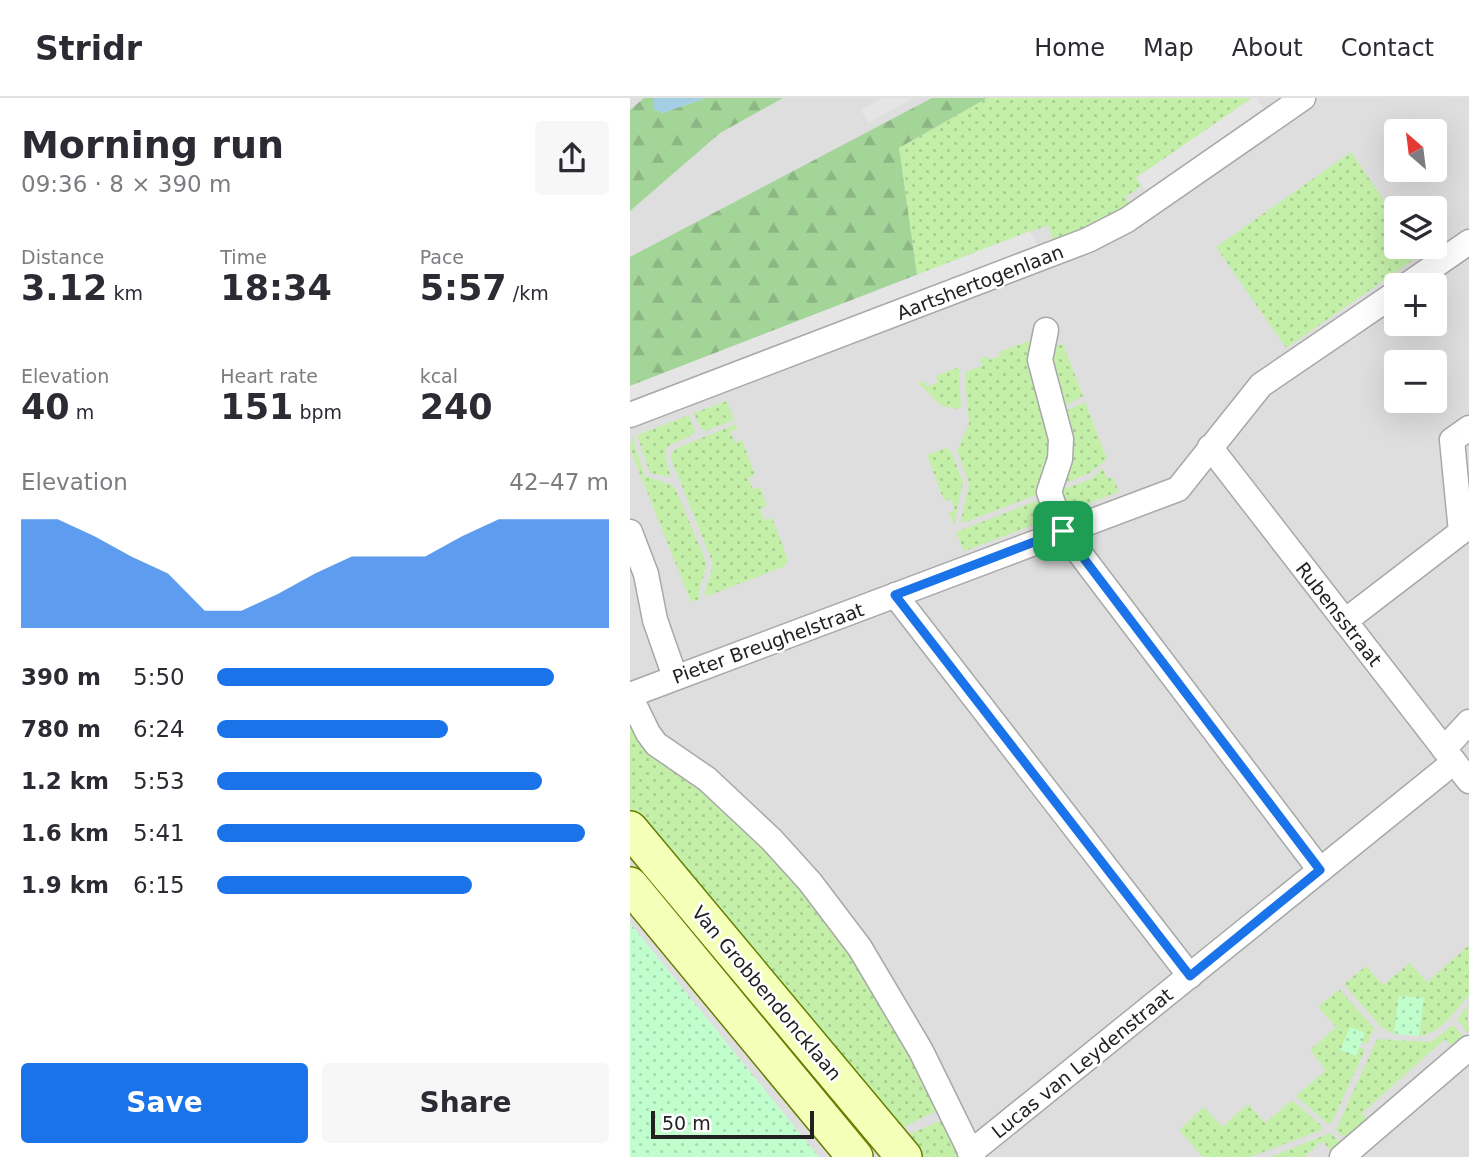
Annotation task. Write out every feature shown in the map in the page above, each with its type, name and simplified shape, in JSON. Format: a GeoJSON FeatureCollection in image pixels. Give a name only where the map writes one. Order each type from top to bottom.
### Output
{"type":"FeatureCollection","features":[{"type":"Feature","properties":{"kind":"main road","name":"Van Grobbendoncklaan"},"geometry":{"type":"LineString","coordinates":[[630,829],[904,1157]]}},
{"type":"Feature","properties":{"kind":"main road","name":"Van Grobbendoncklaan"},"geometry":{"type":"LineString","coordinates":[[630,885],[855,1157]]}},
{"type":"Feature","properties":{"kind":"street","name":"Aartshertogenlaan"},"geometry":{"type":"LineString","coordinates":[[630,415],[1088,240],[1128,219],[1303,98]]}},
{"type":"Feature","properties":{"kind":"street"},"geometry":{"type":"LineString","coordinates":[[1424,273],[1469,242]]}},
{"type":"Feature","properties":{"kind":"street","name":"Pieter Breughelstraat"},"geometry":{"type":"LineString","coordinates":[[630,695],[1178,489],[1261,385],[1384,301]]}},
{"type":"Feature","properties":{"kind":"street"},"geometry":{"type":"LineString","coordinates":[[1046,330],[1040,359],[1061,439],[1060,459],[1049,492],[1063,531],[1320,870]]}},
{"type":"Feature","properties":{"kind":"street"},"geometry":{"type":"LineString","coordinates":[[1345,621],[1461,532],[1452,440],[1469,428]]}},
{"type":"Feature","properties":{"kind":"street","name":"Rubensstraat"},"geometry":{"type":"LineString","coordinates":[[1210,447],[1456,764]]}},
{"type":"Feature","properties":{"kind":"street"},"geometry":{"type":"LineString","coordinates":[[630,532],[646,574],[655,620],[675,677]]}},
{"type":"Feature","properties":{"kind":"street"},"geometry":{"type":"LineString","coordinates":[[895,595],[1190,976]]}},
{"type":"Feature","properties":{"kind":"street"},"geometry":{"type":"LineString","coordinates":[[630,695],[656,744],[707,779],[772,840],[810,882],[860,948],[916,1041],[972,1155]]}},
{"type":"Feature","properties":{"kind":"street","name":"Lucas van Leydenstraat"},"geometry":{"type":"LineString","coordinates":[[972,1155],[1320,870],[1456,764],[1469,722]]}},
{"type":"Feature","properties":{"kind":"street"},"geometry":{"type":"LineString","coordinates":[[1342,1157],[1469,1048]]}},
{"type":"Feature","properties":{"kind":"shaded area"},"geometry":{"type":"Polygon","coordinates":[[[630,98],[1469,98],[1469,1157],[630,1157],[630,98]]]}},
{"type":"Feature","properties":{"kind":"shaded area"},"geometry":{"type":"Polygon","coordinates":[[[882,98],[914,98],[868,123],[861,110],[882,98]]]}},
{"type":"Feature","properties":{"kind":"shaded area"},"geometry":{"type":"Polygon","coordinates":[[[1252,98],[1257,98],[1266,111],[1148,194],[1136,178],[1252,98]]]}},
{"type":"Feature","properties":{"kind":"shaded area"},"geometry":{"type":"Polygon","coordinates":[[[1030,231],[1039,250],[630,402],[630,386],[1030,231]]]}},
{"type":"Feature","properties":{"kind":"green space"},"geometry":{"type":"Polygon","coordinates":[[[644,98],[654,98],[654,109],[662,113],[706,98],[783,98],[720,133],[630,211],[630,110],[644,98]]]}},
{"type":"Feature","properties":{"kind":"green space"},"geometry":{"type":"Polygon","coordinates":[[[932,98],[987,98],[899,148],[917,275],[630,386],[630,257],[932,98]]]}},
{"type":"Feature","properties":{"kind":"green space"},"geometry":{"type":"Polygon","coordinates":[[[987,98],[1252,98],[1136,178],[1142,186],[1125,197],[1131,205],[1054,243],[1048,225],[917,275],[899,148],[987,98]]]}},
{"type":"Feature","properties":{"kind":"green space"},"geometry":{"type":"Polygon","coordinates":[[[1351,152],[1384,200],[1384,259],[1415,259],[1395,273],[1384,273],[1384,280],[1286,348],[1216,247],[1351,152]]]}},
{"type":"Feature","properties":{"kind":"green space"},"geometry":{"type":"Polygon","coordinates":[[[1051,332],[1056,346],[1063,344],[1083,396],[1060,408],[1045,372],[1051,332]]]}},
{"type":"Feature","properties":{"kind":"green space"},"geometry":{"type":"Polygon","coordinates":[[[1042,336],[1057,428],[1044,492],[963,523],[961,521],[969,484],[957,450],[969,424],[965,376],[967,371],[982,366],[980,359],[987,356],[989,360],[1000,356],[999,352],[1042,336]]]}},
{"type":"Feature","properties":{"kind":"green space"},"geometry":{"type":"Polygon","coordinates":[[[959,367],[959,409],[942,406],[918,383],[924,381],[927,387],[938,382],[936,376],[959,367]]]}},
{"type":"Feature","properties":{"kind":"green space"},"geometry":{"type":"Polygon","coordinates":[[[727,401],[734,420],[706,431],[701,429],[694,413],[727,401]]]}},
{"type":"Feature","properties":{"kind":"green space"},"geometry":{"type":"Polygon","coordinates":[[[1085,402],[1107,459],[1090,473],[1058,486],[1063,412],[1085,402]]]}},
{"type":"Feature","properties":{"kind":"green space"},"geometry":{"type":"Polygon","coordinates":[[[689,415],[694,434],[670,445],[665,452],[671,477],[650,473],[637,435],[689,415]]]}},
{"type":"Feature","properties":{"kind":"green space"},"geometry":{"type":"Polygon","coordinates":[[[736,424],[737,429],[730,432],[735,443],[742,440],[755,475],[748,478],[753,489],[760,487],[767,506],[760,509],[764,520],[772,518],[788,560],[785,566],[705,597],[712,561],[670,456],[675,449],[736,424]]]}},
{"type":"Feature","properties":{"kind":"green space"},"geometry":{"type":"Polygon","coordinates":[[[632,437],[645,476],[672,485],[676,490],[706,562],[700,599],[691,602],[630,449],[632,437]]]}},
{"type":"Feature","properties":{"kind":"green space"},"geometry":{"type":"Polygon","coordinates":[[[946,448],[951,451],[963,482],[954,525],[949,513],[955,510],[951,499],[944,501],[927,455],[946,448]]]}},
{"type":"Feature","properties":{"kind":"green space"},"geometry":{"type":"Polygon","coordinates":[[[1103,468],[1107,479],[1113,477],[1119,492],[1060,514],[1056,492],[1091,479],[1103,468]]]}},
{"type":"Feature","properties":{"kind":"green space"},"geometry":{"type":"Polygon","coordinates":[[[1044,498],[1055,517],[964,551],[956,532],[1044,498]]]}},
{"type":"Feature","properties":{"kind":"green space"},"geometry":{"type":"Polygon","coordinates":[[[630,721],[735,817],[801,889],[853,955],[940,1109],[898,1130],[630,813],[630,721]]]}},
{"type":"Feature","properties":{"kind":"green space"},"geometry":{"type":"Polygon","coordinates":[[[630,923],[819,1157],[630,1157],[630,923]]]}},
{"type":"Feature","properties":{"kind":"green space"},"geometry":{"type":"Polygon","coordinates":[[[1469,945],[1469,995],[1447,1021],[1427,1034],[1419,1036],[1423,998],[1399,996],[1394,1034],[1381,1027],[1344,984],[1366,966],[1383,985],[1410,963],[1427,982],[1469,945]]]}},
{"type":"Feature","properties":{"kind":"green space"},"geometry":{"type":"Polygon","coordinates":[[[1339,989],[1374,1028],[1367,1044],[1361,1042],[1355,1056],[1359,1047],[1365,1050],[1332,1122],[1328,1124],[1296,1096],[1326,1070],[1310,1050],[1336,1027],[1318,1007],[1339,989]]]}},
{"type":"Feature","properties":{"kind":"green space"},"geometry":{"type":"Polygon","coordinates":[[[1399,996],[1424,998],[1419,1036],[1394,1034],[1399,996]]]}},
{"type":"Feature","properties":{"kind":"green space"},"geometry":{"type":"Polygon","coordinates":[[[1469,1004],[1469,1031],[1467,1032],[1457,1019],[1469,1004]]]}},
{"type":"Feature","properties":{"kind":"green space"},"geometry":{"type":"Polygon","coordinates":[[[1453,1025],[1463,1036],[1452,1046],[1445,1039],[1362,1113],[1367,1120],[1346,1139],[1336,1130],[1377,1039],[1431,1042],[1453,1025]]]}},
{"type":"Feature","properties":{"kind":"green space"},"geometry":{"type":"Polygon","coordinates":[[[1350,1027],[1365,1033],[1356,1056],[1340,1050],[1350,1027]]]}},
{"type":"Feature","properties":{"kind":"green space"},"geometry":{"type":"Polygon","coordinates":[[[1292,1100],[1322,1126],[1322,1130],[1250,1157],[1203,1157],[1179,1130],[1204,1107],[1222,1127],[1248,1104],[1265,1123],[1292,1100]]]}},
{"type":"Feature","properties":{"kind":"green space"},"geometry":{"type":"Polygon","coordinates":[[[944,1119],[963,1157],[919,1157],[908,1135],[944,1119]]]}},
{"type":"Feature","properties":{"kind":"green space"},"geometry":{"type":"Polygon","coordinates":[[[1330,1133],[1341,1143],[1332,1152],[1322,1141],[1304,1157],[1271,1157],[1330,1133]]]}},
{"type":"Feature","properties":{"kind":"water"},"geometry":{"type":"Polygon","coordinates":[[[654,98],[706,98],[662,113],[654,109],[654,98]]]}},
{"type":"Feature","properties":{"kind":"route"},"geometry":{"type":"LineString","coordinates":[[1063,531],[1320,870],[1190,976],[895,595],[1063,531]]}}]}
